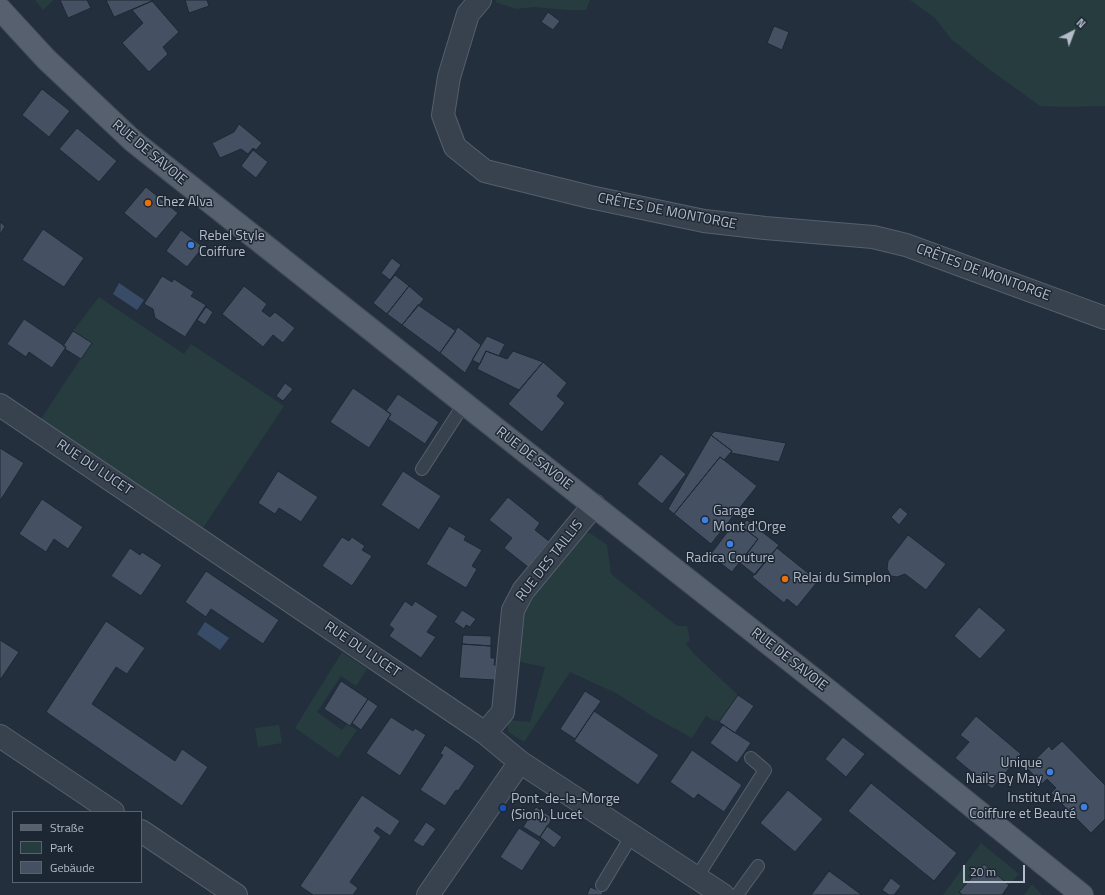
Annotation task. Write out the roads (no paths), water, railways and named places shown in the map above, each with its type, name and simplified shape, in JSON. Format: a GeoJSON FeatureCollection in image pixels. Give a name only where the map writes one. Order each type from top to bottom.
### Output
{"type":"FeatureCollection","features":[{"type":"Feature","properties":{"kind":"main road","name":"RUE DE SAVOIE"},"geometry":{"type":"LineString","coordinates":[[0,9],[46,59],[133,141],[890,739],[1082,895]]}},
{"type":"Feature","properties":{"kind":"street","name":"CRÊTES DE MONTORGE"},"geometry":{"type":"LineString","coordinates":[[480,0],[468,14],[449,77],[443,115],[455,147],[485,171],[590,197],[704,221],[765,228],[873,237],[906,245],[1105,318]]}},
{"type":"Feature","properties":{"kind":"street","name":"RUE DU LUCET"},"geometry":{"type":"LineString","coordinates":[[0,405],[485,733],[520,762],[723,895]]}},
{"type":"Feature","properties":{"kind":"street","name":"RUE DES TAILLIS"},"geometry":{"type":"LineString","coordinates":[[485,733],[503,712],[513,610],[523,591],[594,505]]}},
{"type":"Feature","properties":{"kind":"street"},"geometry":{"type":"LineString","coordinates":[[0,736],[112,811]]}},
{"type":"Feature","properties":{"kind":"street"},"geometry":{"type":"LineString","coordinates":[[428,895],[520,762]]}},
{"type":"Feature","properties":{"kind":"street"},"geometry":{"type":"LineString","coordinates":[[142,832],[236,895]]}},
{"type":"Feature","properties":{"kind":"lane"},"geometry":{"type":"LineString","coordinates":[[422,469],[464,404]]}},
{"type":"Feature","properties":{"kind":"lane"},"geometry":{"type":"LineString","coordinates":[[696,877],[765,770],[751,758]]}},
{"type":"Feature","properties":{"kind":"lane"},"geometry":{"type":"LineString","coordinates":[[602,885],[632,835]]}},
{"type":"Feature","properties":{"kind":"lane"},"geometry":{"type":"LineString","coordinates":[[737,895],[758,866]]}},
{"type":"Feature","properties":{"kind":"water"},"geometry":{"type":"Polygon","coordinates":[[[119,283],[144,300],[137,310],[113,294],[119,283]]]}},
{"type":"Feature","properties":{"kind":"water"},"geometry":{"type":"Polygon","coordinates":[[[205,622],[229,638],[220,650],[197,634],[205,622]]]}},
{"type":"Feature","properties":{"kind":"place","name":"Chez Alva"},"geometry":{"type":"Point","coordinates":[148,203]}},
{"type":"Feature","properties":{"kind":"place","name":"Rebel Style Coiffure"},"geometry":{"type":"Point","coordinates":[191,245]}},
{"type":"Feature","properties":{"kind":"place","name":"Garage Mont d'Orge"},"geometry":{"type":"Point","coordinates":[705,520]}},
{"type":"Feature","properties":{"kind":"place","name":"Radica Couture"},"geometry":{"type":"Point","coordinates":[730,544]}},
{"type":"Feature","properties":{"kind":"place","name":"Relai du Simplon"},"geometry":{"type":"Point","coordinates":[785,579]}},
{"type":"Feature","properties":{"kind":"place","name":"Unique Nails By May"},"geometry":{"type":"Point","coordinates":[1050,772]}},
{"type":"Feature","properties":{"kind":"place","name":"Institut Ana Coiffure et Beauté"},"geometry":{"type":"Point","coordinates":[1084,807]}},
{"type":"Feature","properties":{"kind":"place","name":"Pont-de-la-Morge (Sion), Lucet"},"geometry":{"type":"Point","coordinates":[503,808]}}]}
